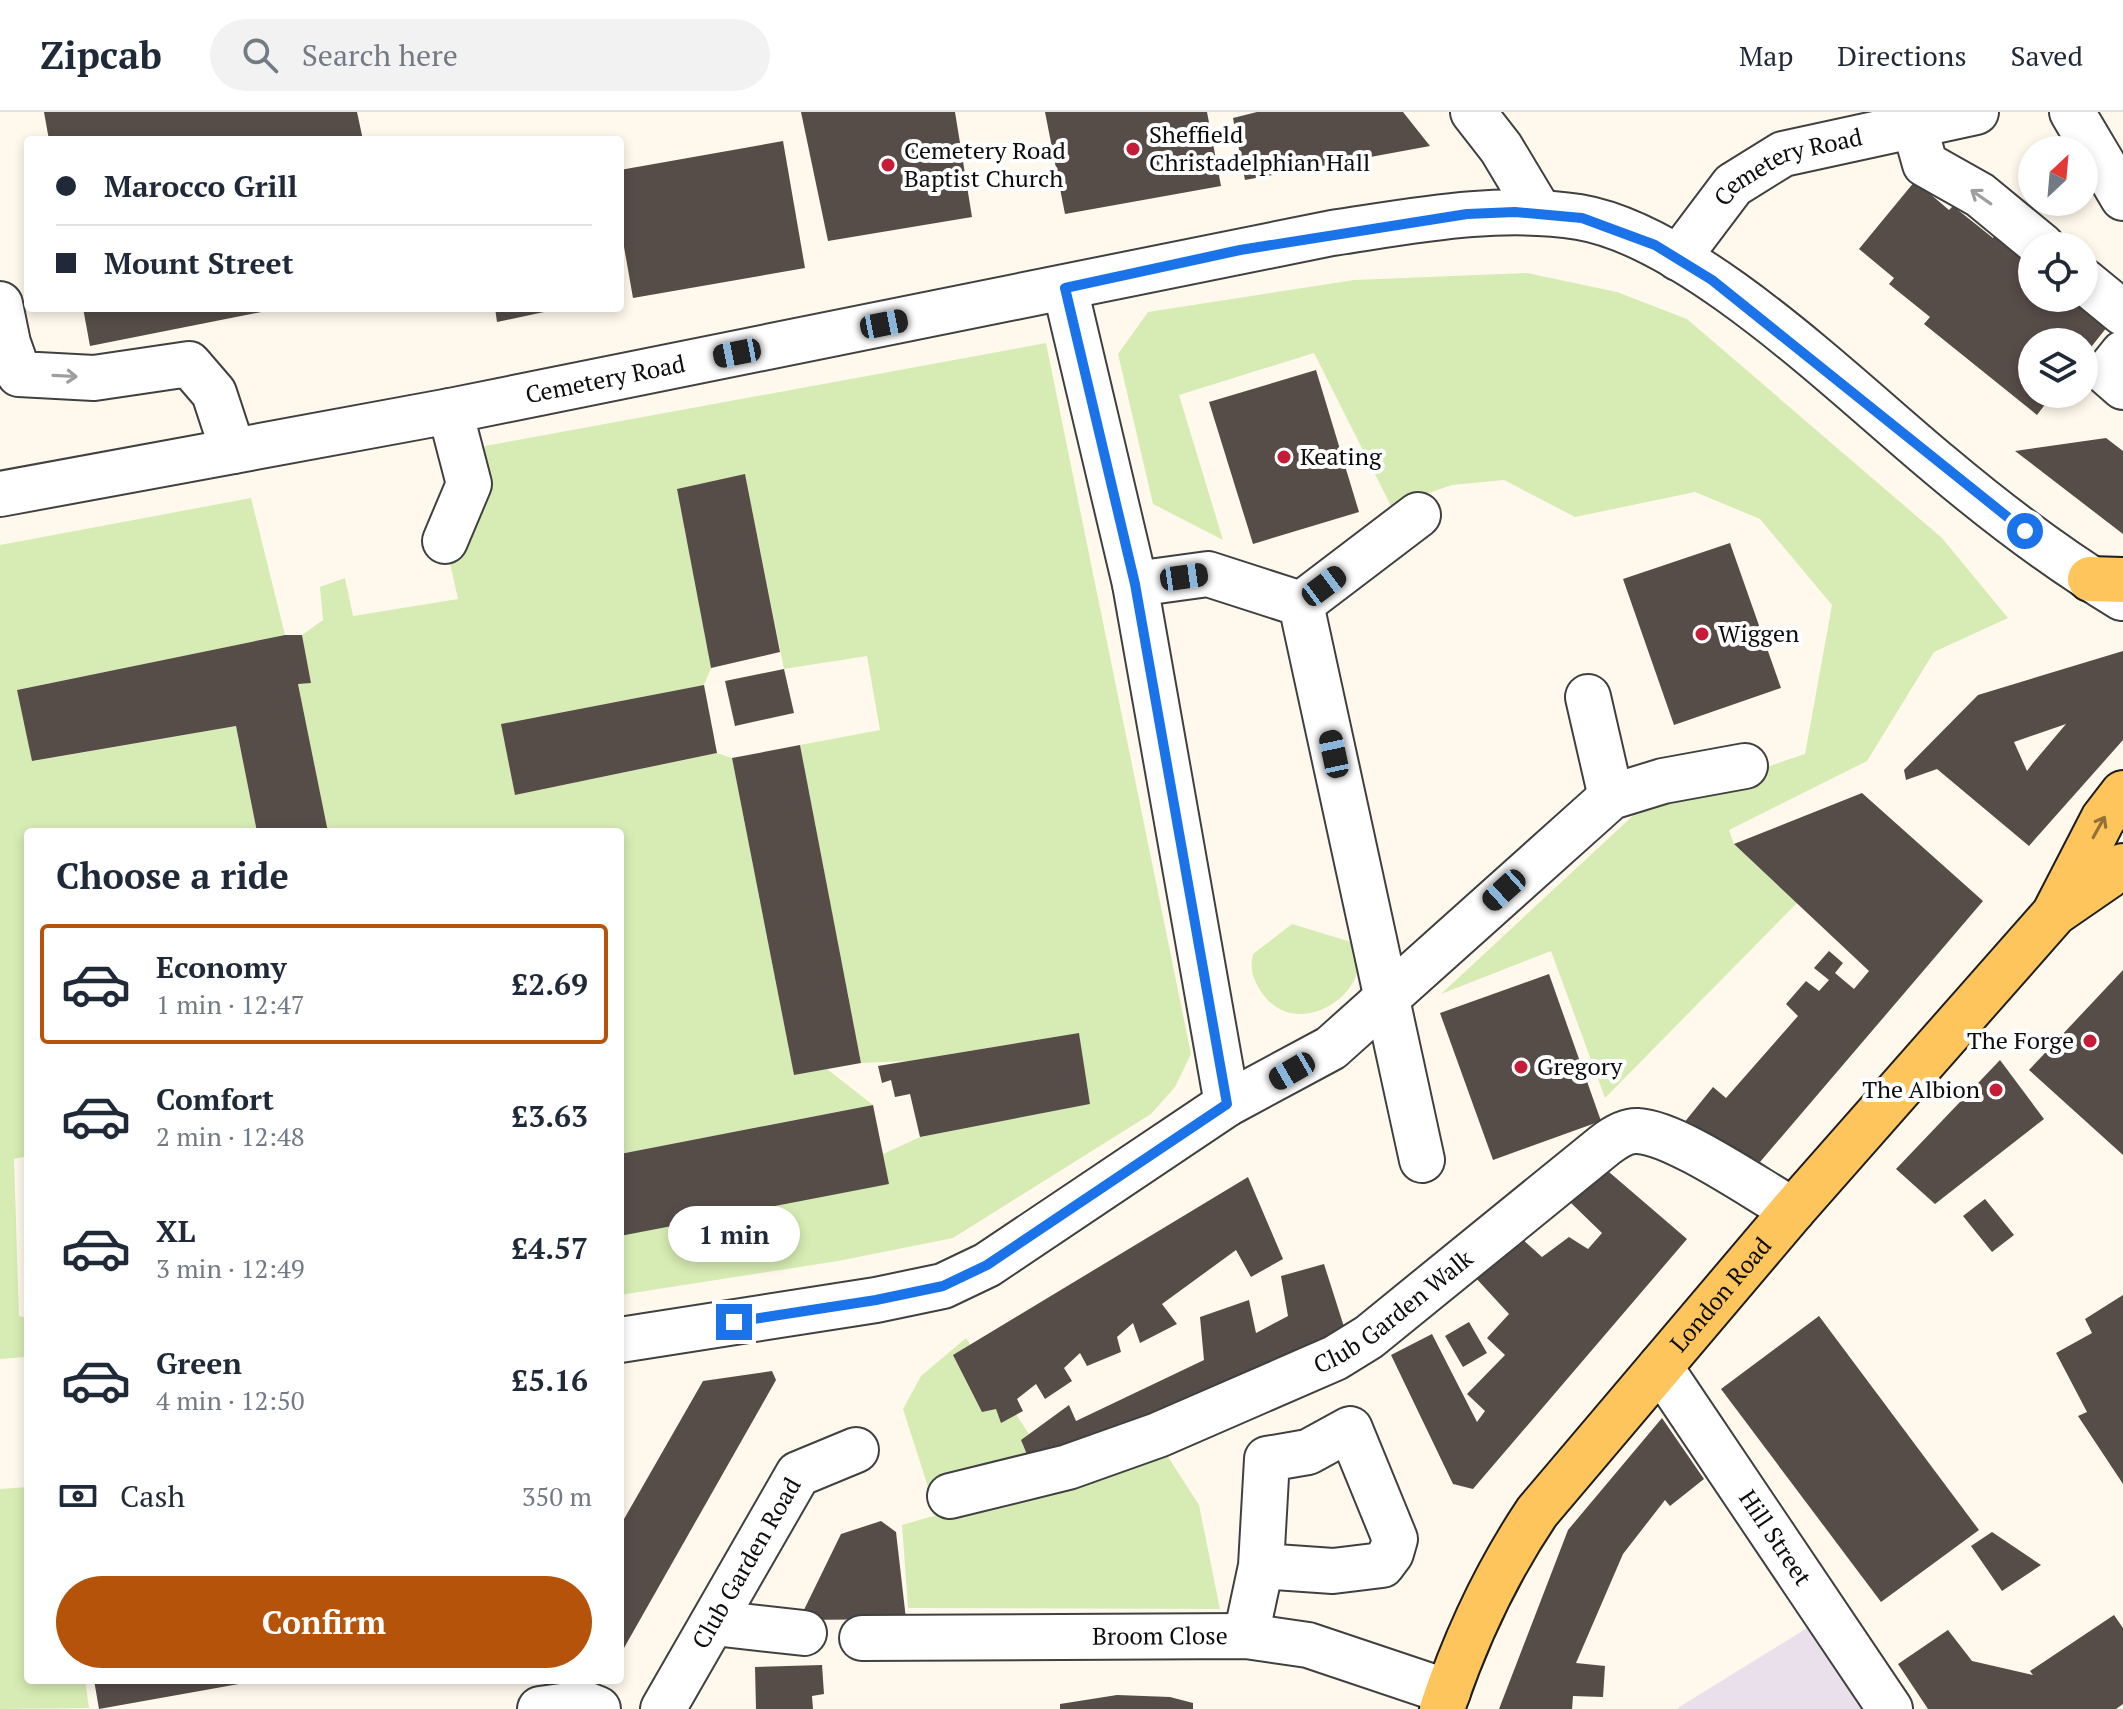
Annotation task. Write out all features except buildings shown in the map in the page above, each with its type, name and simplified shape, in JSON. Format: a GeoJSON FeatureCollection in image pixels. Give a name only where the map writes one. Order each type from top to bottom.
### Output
{"type":"FeatureCollection","features":[{"type":"Feature","properties":{"kind":"main road","name":"London Road"},"geometry":{"type":"LineString","coordinates":[[2054,914],[2103,819],[2123,793]]}},
{"type":"Feature","properties":{"kind":"main road","name":"London Road"},"geometry":{"type":"LineString","coordinates":[[1445,1700],[1476,1622],[1518,1540],[1556,1488],[1793,1210],[2054,914],[2123,866]]}},
{"type":"Feature","properties":{"kind":"street"},"geometry":{"type":"LineString","coordinates":[[1473,112],[1501,148],[1540,213]]}},
{"type":"Feature","properties":{"kind":"street","name":"Cemetery Road"},"geometry":{"type":"LineString","coordinates":[[1678,258],[1719,200],[1750,171],[1783,154],[1976,112]]}},
{"type":"Feature","properties":{"kind":"street"},"geometry":{"type":"LineString","coordinates":[[2072,112],[2123,198]]}},
{"type":"Feature","properties":{"kind":"street"},"geometry":{"type":"LineString","coordinates":[[1914,125],[1925,164],[1980,195],[2025,232]]}},
{"type":"Feature","properties":{"kind":"street","name":"Cemetery Road"},"geometry":{"type":"LineString","coordinates":[[0,494],[450,411],[1332,233],[1467,214],[1540,213],[1608,225],[1678,258],[1791,341],[1943,468],[2112,586]]}},
{"type":"Feature","properties":{"kind":"street"},"geometry":{"type":"LineString","coordinates":[[1065,288],[1135,584],[1227,1104]]}},
{"type":"Feature","properties":{"kind":"street"},"geometry":{"type":"LineString","coordinates":[[2098,292],[2123,313]]}},
{"type":"Feature","properties":{"kind":"street"},"geometry":{"type":"LineString","coordinates":[[4,323],[19,374],[94,378],[189,364],[214,393],[233,451]]}},
{"type":"Feature","properties":{"kind":"street"},"geometry":{"type":"LineString","coordinates":[[2123,353],[2107,373],[2123,387]]}},
{"type":"Feature","properties":{"kind":"street"},"geometry":{"type":"LineString","coordinates":[[445,541],[469,484],[450,411]]}},
{"type":"Feature","properties":{"kind":"street"},"geometry":{"type":"LineString","coordinates":[[1301,604],[1418,515]]}},
{"type":"Feature","properties":{"kind":"street"},"geometry":{"type":"LineString","coordinates":[[1135,584],[1208,574],[1301,604]]}},
{"type":"Feature","properties":{"kind":"street"},"geometry":{"type":"LineString","coordinates":[[1301,604],[1422,1160]]}},
{"type":"Feature","properties":{"kind":"street"},"geometry":{"type":"LineString","coordinates":[[1588,697],[1611,797]]}},
{"type":"Feature","properties":{"kind":"street"},"geometry":{"type":"LineString","coordinates":[[624,1339],[876,1300],[943,1286],[987,1265],[1227,1104],[1331,1048],[1388,993],[1611,797],[1663,781],[1745,766]]}},
{"type":"Feature","properties":{"kind":"street","name":"Club Garden Walk"},"geometry":{"type":"LineString","coordinates":[[950,1496],[1068,1467],[1158,1435],[1335,1358],[1369,1337],[1605,1145],[1629,1132],[1636,1130],[1667,1139],[1793,1210]]}},
{"type":"Feature","properties":{"kind":"street","name":"Hill Street"},"geometry":{"type":"LineString","coordinates":[[1660,1367],[1890,1709]]}},
{"type":"Feature","properties":{"kind":"street","name":"Club Garden Road"},"geometry":{"type":"LineString","coordinates":[[663,1709],[798,1474],[856,1450]]}},
{"type":"Feature","properties":{"kind":"street"},"geometry":{"type":"LineString","coordinates":[[1246,1636],[1261,1566]]}},
{"type":"Feature","properties":{"kind":"street"},"geometry":{"type":"LineString","coordinates":[[714,1623],[804,1633]]}},
{"type":"Feature","properties":{"kind":"street","name":"Broom Close"},"geometry":{"type":"LineString","coordinates":[[862,1638],[1246,1636],[1308,1645],[1445,1700]]}},
{"type":"Feature","properties":{"kind":"street"},"geometry":{"type":"LineString","coordinates":[[540,1709],[583,1703],[598,1709]]}},
{"type":"Feature","properties":{"kind":"shaded area"},"geometry":{"type":"Polygon","coordinates":[[[1828,1615],[1890,1709],[1676,1709],[1828,1615]]]}},
{"type":"Feature","properties":{"kind":"green space"},"geometry":{"type":"Polygon","coordinates":[[[1527,273],[1617,292],[1687,319],[1942,538],[2008,618],[1934,652],[1867,761],[1729,830],[1734,844],[1797,903],[1605,1098],[1551,951],[1441,994],[1639,810],[1805,754],[1832,605],[1760,519],[1695,492],[1575,517],[1504,480],[1452,485],[1391,506],[1314,353],[1179,395],[1223,540],[1153,504],[1118,354],[1148,312],[1354,280],[1527,273]]]}},
{"type":"Feature","properties":{"kind":"green space"},"geometry":{"type":"Polygon","coordinates":[[[1046,343],[1191,1054],[1175,1087],[1151,1114],[953,1238],[838,1261],[624,1294],[624,1235],[883,1154],[920,1137],[1090,1104],[1079,1033],[908,1061],[861,1063],[800,745],[880,730],[867,656],[784,669],[745,475],[677,490],[711,668],[704,685],[502,724],[515,795],[717,753],[732,758],[794,1075],[827,1069],[873,1105],[624,1153],[624,828],[327,828],[298,684],[311,682],[302,635],[323,620],[320,587],[345,578],[353,616],[458,599],[445,541],[485,446],[1046,343]]]}},
{"type":"Feature","properties":{"kind":"green space"},"geometry":{"type":"Polygon","coordinates":[[[251,498],[285,635],[17,690],[33,761],[236,726],[256,828],[24,828],[24,1157],[14,1159],[19,1316],[24,1317],[24,1357],[0,1359],[0,545],[251,498]]]}},
{"type":"Feature","properties":{"kind":"green space"},"geometry":{"type":"Polygon","coordinates":[[[1292,924],[1351,942],[1358,959],[1356,976],[1346,992],[1331,1005],[1313,1012],[1294,1014],[1276,1007],[1260,990],[1252,972],[1253,954],[1292,924]]]}},
{"type":"Feature","properties":{"kind":"green space"},"geometry":{"type":"Polygon","coordinates":[[[966,1338],[1059,1480],[1161,1446],[1199,1505],[1220,1609],[908,1608],[902,1525],[937,1515],[903,1409],[921,1376],[966,1338]]]}},
{"type":"Feature","properties":{"kind":"green space"},"geometry":{"type":"Polygon","coordinates":[[[24,1487],[24,1684],[86,1684],[89,1708],[0,1709],[0,1489],[24,1487]]]}},
{"type":"Feature","properties":{"kind":"place","name":"Sheffield Christadelphian Hall"},"geometry":{"type":"Point","coordinates":[1133,149]}},
{"type":"Feature","properties":{"kind":"place","name":"Cemetery Road Baptist Church"},"geometry":{"type":"Point","coordinates":[888,165]}},
{"type":"Feature","properties":{"kind":"place","name":"Keating"},"geometry":{"type":"Point","coordinates":[1284,457]}},
{"type":"Feature","properties":{"kind":"place","name":"Wiggen"},"geometry":{"type":"Point","coordinates":[1702,634]}},
{"type":"Feature","properties":{"kind":"place","name":"The Forge"},"geometry":{"type":"Point","coordinates":[2090,1041]}},
{"type":"Feature","properties":{"kind":"place","name":"Gregory"},"geometry":{"type":"Point","coordinates":[1521,1067]}},
{"type":"Feature","properties":{"kind":"place","name":"The Albion"},"geometry":{"type":"Point","coordinates":[1996,1090]}},
{"type":"Feature","properties":{"kind":"route"},"geometry":{"type":"LineString","coordinates":[[734,1322],[876,1300],[943,1286],[987,1265],[1227,1104],[1135,584],[1065,288],[1332,233],[1467,214],[1515,212],[1582,218],[1632,234],[1712,280],[2025,531]]}}]}
